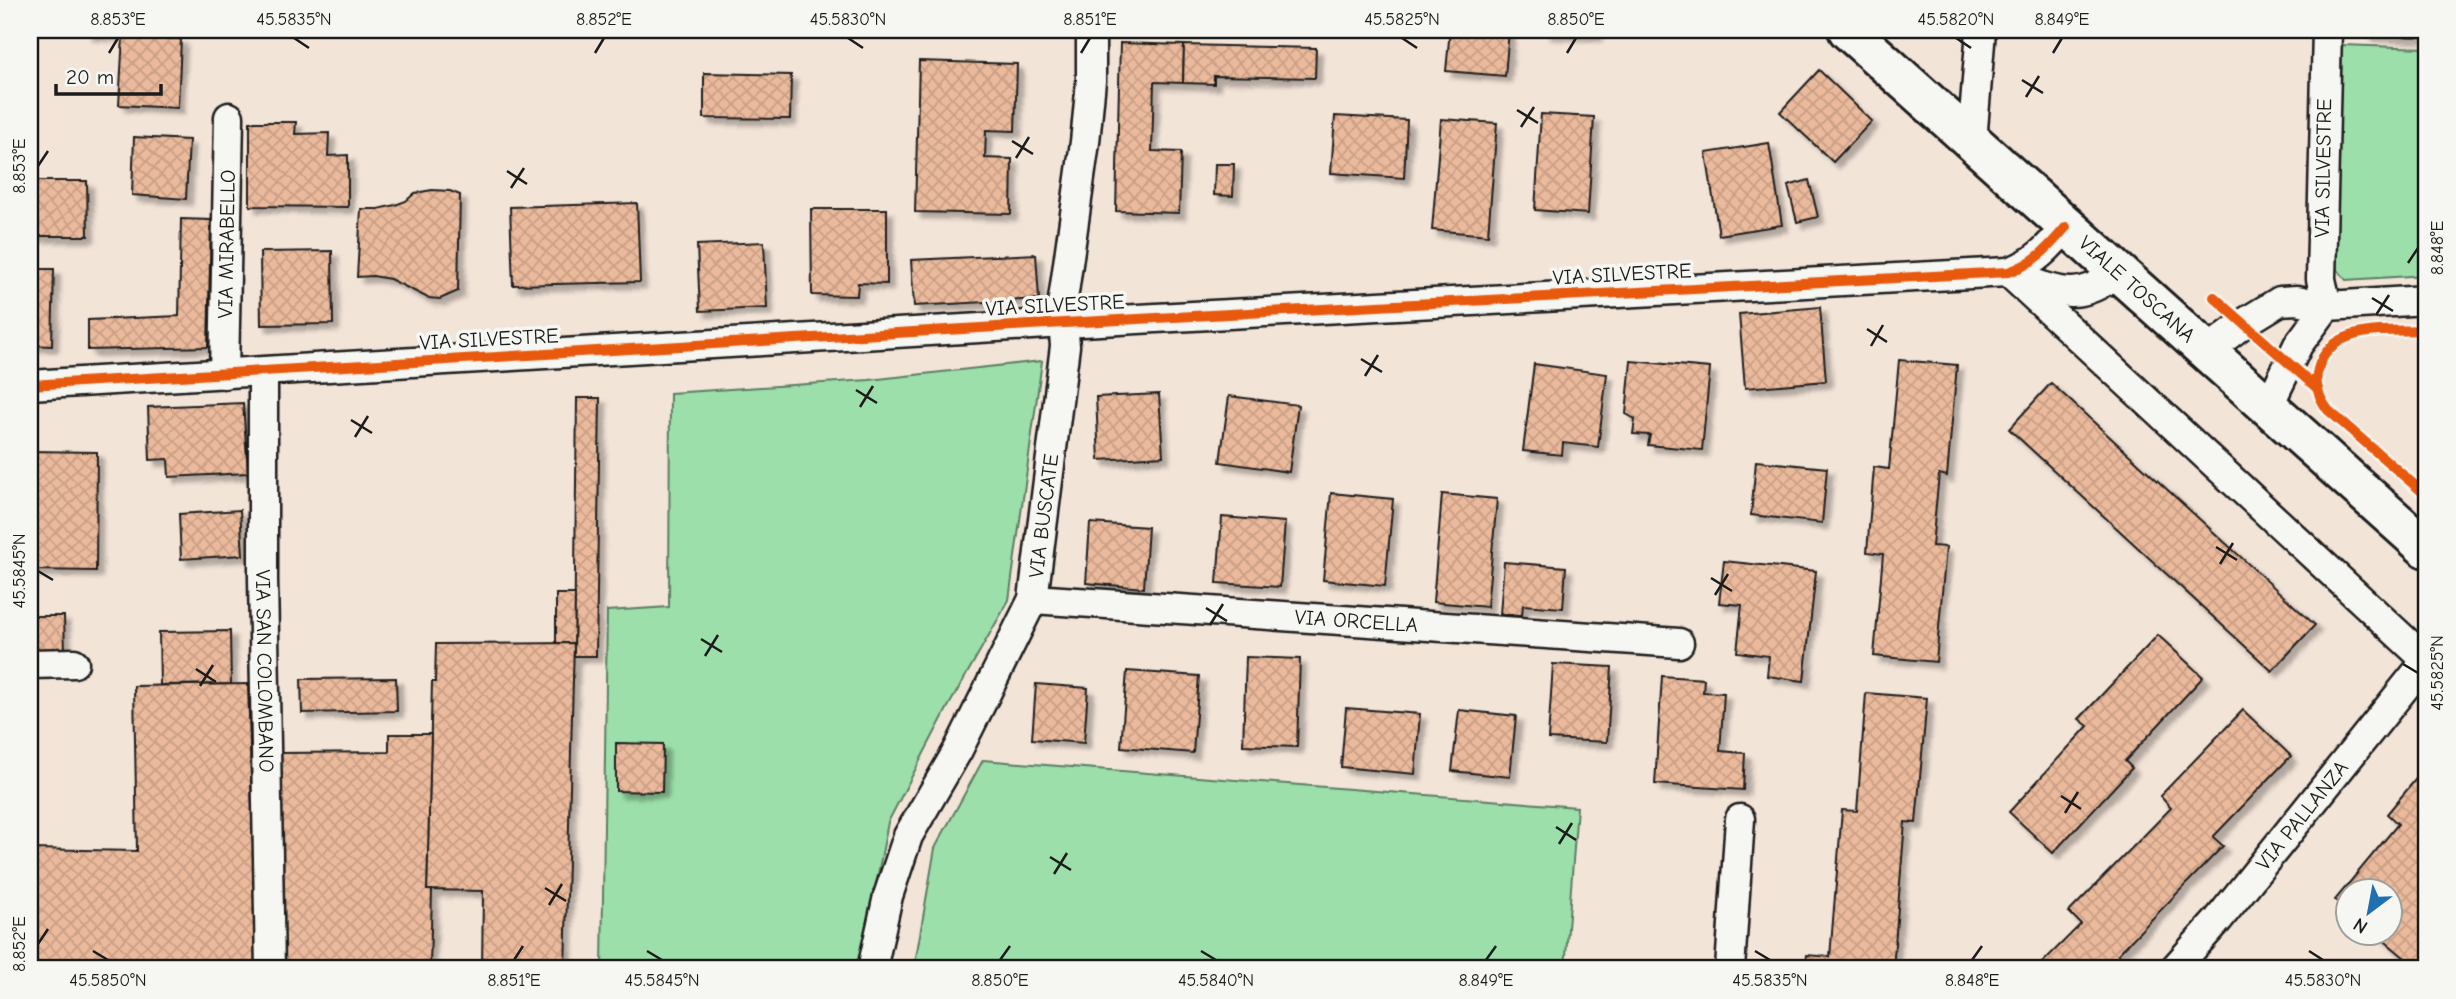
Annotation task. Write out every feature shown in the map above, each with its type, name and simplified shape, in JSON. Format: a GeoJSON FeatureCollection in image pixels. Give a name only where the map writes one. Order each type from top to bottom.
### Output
{"type":"FeatureCollection","features":[{"type":"Feature","properties":{"kind":"street","name":"VIA BUSCATE"},"geometry":{"type":"LineString","coordinates":[[872,969],[891,886],[908,836],[958,750],[1033,599],[1065,346],[1063,301],[1086,142],[1091,81],[1091,30]]}},
{"type":"Feature","properties":{"kind":"street","name":"VIALE TOSCANA"},"geometry":{"type":"LineString","coordinates":[[1848,30],[2426,548]]}},
{"type":"Feature","properties":{"kind":"street"},"geometry":{"type":"LineString","coordinates":[[1972,141],[1981,30]]}},
{"type":"Feature","properties":{"kind":"street","name":"VIA SILVESTRE"},"geometry":{"type":"LineString","coordinates":[[2327,30],[2321,279],[2327,306]]}},
{"type":"Feature","properties":{"kind":"street","name":"VIA MIRABELLO"},"geometry":{"type":"LineString","coordinates":[[224,374],[229,117]]}},
{"type":"Feature","properties":{"kind":"street","name":"VIA SILVESTRE"},"geometry":{"type":"LineString","coordinates":[[30,385],[1064,323],[2008,272],[2021,268],[2041,255],[2066,227]]}},
{"type":"Feature","properties":{"kind":"street","name":"VIA SILVESTRE"},"geometry":{"type":"LineString","coordinates":[[2008,272],[2056,292],[2071,293],[2097,287],[2117,272]]}},
{"type":"Feature","properties":{"kind":"street","name":"VIA PALLANZA"},"geometry":{"type":"LineString","coordinates":[[2008,272],[2426,660],[2218,920],[2174,969]]}},
{"type":"Feature","properties":{"kind":"street"},"geometry":{"type":"LineString","coordinates":[[2206,352],[2244,323],[2280,301],[2297,300],[2327,306],[2426,300]]}},
{"type":"Feature","properties":{"kind":"street"},"geometry":{"type":"LineString","coordinates":[[2268,407],[2298,345],[2327,306]]}},
{"type":"Feature","properties":{"kind":"street","name":"VIA SAN COLOMBANO"},"geometry":{"type":"LineString","coordinates":[[263,372],[263,579],[270,969]]}},
{"type":"Feature","properties":{"kind":"street","name":"VIA ORCELLA"},"geometry":{"type":"LineString","coordinates":[[1033,599],[1679,643]]}},
{"type":"Feature","properties":{"kind":"street"},"geometry":{"type":"LineString","coordinates":[[30,664],[74,663]]}},
{"type":"Feature","properties":{"kind":"street"},"geometry":{"type":"LineString","coordinates":[[1730,969],[1741,819]]}},
{"type":"Feature","properties":{"kind":"green space"},"geometry":{"type":"Polygon","coordinates":[[[2342,45],[2426,48],[2426,275],[2346,280],[2335,266],[2342,45]]]}},
{"type":"Feature","properties":{"kind":"green space"},"geometry":{"type":"Polygon","coordinates":[[[1042,361],[1009,600],[948,707],[888,822],[860,969],[602,969],[607,611],[669,607],[670,393],[869,380],[1042,361]]]}},
{"type":"Feature","properties":{"kind":"green space"},"geometry":{"type":"Polygon","coordinates":[[[983,760],[1577,807],[1565,969],[914,969],[935,848],[983,760]]]}},
{"type":"Feature","properties":{"kind":"building"},"geometry":{"type":"Polygon","coordinates":[[[87,30],[169,30],[169,38],[87,34],[87,30]]]}},
{"type":"Feature","properties":{"kind":"building"},"geometry":{"type":"Polygon","coordinates":[[[1450,30],[1509,30],[1505,76],[1446,71],[1450,30]]]}},
{"type":"Feature","properties":{"kind":"building"},"geometry":{"type":"Polygon","coordinates":[[[1545,30],[1596,30],[1596,35],[1545,33],[1545,30]]]}},
{"type":"Feature","properties":{"kind":"building"},"geometry":{"type":"Polygon","coordinates":[[[2366,30],[2426,30],[2426,37],[2366,35],[2366,30]]]}},
{"type":"Feature","properties":{"kind":"building"},"geometry":{"type":"Polygon","coordinates":[[[123,36],[181,39],[178,108],[119,105],[123,36]]]}},
{"type":"Feature","properties":{"kind":"building"},"geometry":{"type":"Polygon","coordinates":[[[1120,43],[1184,45],[1183,83],[1154,82],[1152,151],[1181,152],[1179,213],[1116,211],[1120,43]]]}},
{"type":"Feature","properties":{"kind":"building"},"geometry":{"type":"Polygon","coordinates":[[[1184,45],[1316,48],[1315,78],[1214,76],[1214,84],[1183,83],[1184,45]]]}},
{"type":"Feature","properties":{"kind":"building"},"geometry":{"type":"Polygon","coordinates":[[[919,61],[1017,64],[1015,131],[986,130],[985,158],[1012,159],[1011,214],[915,212],[919,61]]]}},
{"type":"Feature","properties":{"kind":"building"},"geometry":{"type":"Polygon","coordinates":[[[1819,70],[1872,121],[1833,162],[1780,112],[1819,70]]]}},
{"type":"Feature","properties":{"kind":"building"},"geometry":{"type":"Polygon","coordinates":[[[704,73],[791,75],[790,119],[704,118],[704,73]]]}},
{"type":"Feature","properties":{"kind":"building"},"geometry":{"type":"Polygon","coordinates":[[[1541,114],[1594,117],[1588,214],[1535,210],[1541,114]]]}},
{"type":"Feature","properties":{"kind":"building"},"geometry":{"type":"Polygon","coordinates":[[[1335,116],[1407,120],[1404,178],[1331,173],[1335,116]]]}},
{"type":"Feature","properties":{"kind":"building"},"geometry":{"type":"Polygon","coordinates":[[[1441,119],[1497,123],[1488,235],[1432,230],[1441,119]]]}},
{"type":"Feature","properties":{"kind":"building"},"geometry":{"type":"Polygon","coordinates":[[[250,122],[296,122],[295,134],[329,133],[328,156],[348,155],[348,207],[250,206],[250,122]]]}},
{"type":"Feature","properties":{"kind":"building"},"geometry":{"type":"Polygon","coordinates":[[[134,137],[189,140],[186,199],[132,195],[134,137]]]}},
{"type":"Feature","properties":{"kind":"building"},"geometry":{"type":"Polygon","coordinates":[[[1769,143],[1782,225],[1719,235],[1706,153],[1769,143]]]}},
{"type":"Feature","properties":{"kind":"building"},"geometry":{"type":"Polygon","coordinates":[[[1215,164],[1234,164],[1233,196],[1214,195],[1215,164]]]}},
{"type":"Feature","properties":{"kind":"building"},"geometry":{"type":"Polygon","coordinates":[[[1809,180],[1818,217],[1797,222],[1788,186],[1809,180]]]}},
{"type":"Feature","properties":{"kind":"building"},"geometry":{"type":"Polygon","coordinates":[[[30,181],[87,181],[88,236],[30,236],[30,181]]]}},
{"type":"Feature","properties":{"kind":"building"},"geometry":{"type":"Polygon","coordinates":[[[450,191],[460,195],[458,291],[440,299],[428,298],[390,279],[357,277],[361,209],[395,205],[406,201],[415,193],[450,191]]]}},
{"type":"Feature","properties":{"kind":"building"},"geometry":{"type":"Polygon","coordinates":[[[637,203],[640,282],[513,285],[510,207],[637,203]]]}},
{"type":"Feature","properties":{"kind":"building"},"geometry":{"type":"Polygon","coordinates":[[[811,209],[887,209],[887,284],[858,283],[857,296],[812,295],[811,209]]]}},
{"type":"Feature","properties":{"kind":"building"},"geometry":{"type":"Polygon","coordinates":[[[181,219],[211,220],[208,347],[88,350],[88,320],[179,316],[181,219]]]}},
{"type":"Feature","properties":{"kind":"building"},"geometry":{"type":"Polygon","coordinates":[[[764,242],[767,308],[700,311],[697,245],[764,242]]]}},
{"type":"Feature","properties":{"kind":"building"},"geometry":{"type":"Polygon","coordinates":[[[332,251],[333,324],[261,325],[260,252],[332,251]]]}},
{"type":"Feature","properties":{"kind":"building"},"geometry":{"type":"Polygon","coordinates":[[[1036,254],[1039,299],[914,306],[911,260],[1036,254]]]}},
{"type":"Feature","properties":{"kind":"building"},"geometry":{"type":"Polygon","coordinates":[[[30,269],[54,269],[52,346],[30,345],[30,269]]]}},
{"type":"Feature","properties":{"kind":"building"},"geometry":{"type":"Polygon","coordinates":[[[1820,307],[1826,381],[1745,388],[1739,314],[1820,307]]]}},
{"type":"Feature","properties":{"kind":"building"},"geometry":{"type":"Polygon","coordinates":[[[1899,360],[1957,365],[1947,476],[1939,474],[1932,546],[1946,547],[1936,662],[1874,656],[1883,554],[1867,552],[1874,467],[1889,469],[1899,360]]]}},
{"type":"Feature","properties":{"kind":"building"},"geometry":{"type":"Polygon","coordinates":[[[1631,361],[1710,368],[1702,450],[1648,445],[1650,435],[1633,434],[1635,419],[1626,414],[1631,361]]]}},
{"type":"Feature","properties":{"kind":"building"},"geometry":{"type":"Polygon","coordinates":[[[1534,364],[1607,374],[1598,447],[1563,443],[1562,455],[1523,451],[1534,364]]]}},
{"type":"Feature","properties":{"kind":"building"},"geometry":{"type":"Polygon","coordinates":[[[2051,383],[2315,625],[2272,671],[2009,429],[2051,383]]]}},
{"type":"Feature","properties":{"kind":"building"},"geometry":{"type":"Polygon","coordinates":[[[1159,394],[1163,456],[1099,460],[1096,397],[1159,394]]]}},
{"type":"Feature","properties":{"kind":"building"},"geometry":{"type":"Polygon","coordinates":[[[1229,396],[1298,405],[1289,472],[1220,462],[1229,396]]]}},
{"type":"Feature","properties":{"kind":"building"},"geometry":{"type":"Polygon","coordinates":[[[577,398],[600,398],[596,656],[574,656],[577,398]]]}},
{"type":"Feature","properties":{"kind":"building"},"geometry":{"type":"Polygon","coordinates":[[[243,403],[248,473],[169,477],[168,459],[150,460],[148,407],[243,403]]]}},
{"type":"Feature","properties":{"kind":"building"},"geometry":{"type":"Polygon","coordinates":[[[30,451],[97,452],[96,571],[30,570],[30,451]]]}},
{"type":"Feature","properties":{"kind":"building"},"geometry":{"type":"Polygon","coordinates":[[[1756,461],[1827,468],[1822,523],[1751,515],[1756,461]]]}},
{"type":"Feature","properties":{"kind":"building"},"geometry":{"type":"Polygon","coordinates":[[[1331,493],[1393,499],[1385,586],[1323,580],[1331,493]]]}},
{"type":"Feature","properties":{"kind":"building"},"geometry":{"type":"Polygon","coordinates":[[[1442,494],[1497,499],[1487,607],[1433,602],[1442,494]]]}},
{"type":"Feature","properties":{"kind":"building"},"geometry":{"type":"Polygon","coordinates":[[[240,510],[243,555],[181,559],[179,514],[240,510]]]}},
{"type":"Feature","properties":{"kind":"building"},"geometry":{"type":"Polygon","coordinates":[[[1222,517],[1285,522],[1280,587],[1217,583],[1222,517]]]}},
{"type":"Feature","properties":{"kind":"building"},"geometry":{"type":"Polygon","coordinates":[[[1090,523],[1148,527],[1144,588],[1086,583],[1090,523]]]}},
{"type":"Feature","properties":{"kind":"building"},"geometry":{"type":"Polygon","coordinates":[[[1724,561],[1816,571],[1804,681],[1767,676],[1769,656],[1737,652],[1742,605],[1719,603],[1724,561]]]}},
{"type":"Feature","properties":{"kind":"building"},"geometry":{"type":"Polygon","coordinates":[[[1504,562],[1566,567],[1563,608],[1523,605],[1522,615],[1500,614],[1504,562]]]}},
{"type":"Feature","properties":{"kind":"building"},"geometry":{"type":"Polygon","coordinates":[[[556,594],[575,594],[574,643],[556,643],[556,594]]]}},
{"type":"Feature","properties":{"kind":"building"},"geometry":{"type":"Polygon","coordinates":[[[30,616],[64,616],[65,652],[30,652],[30,616]]]}},
{"type":"Feature","properties":{"kind":"building"},"geometry":{"type":"Polygon","coordinates":[[[230,631],[231,684],[160,685],[159,632],[230,631]]]}},
{"type":"Feature","properties":{"kind":"building"},"geometry":{"type":"Polygon","coordinates":[[[2158,635],[2203,677],[2125,761],[2132,768],[2053,853],[2009,812],[2088,726],[2079,719],[2158,635]]]}},
{"type":"Feature","properties":{"kind":"building"},"geometry":{"type":"Polygon","coordinates":[[[574,643],[565,969],[482,969],[483,891],[427,890],[432,682],[435,682],[436,644],[574,643]]]}},
{"type":"Feature","properties":{"kind":"building"},"geometry":{"type":"Polygon","coordinates":[[[1246,657],[1300,659],[1297,747],[1243,745],[1246,657]]]}},
{"type":"Feature","properties":{"kind":"building"},"geometry":{"type":"Polygon","coordinates":[[[1553,664],[1612,667],[1607,742],[1548,739],[1553,664]]]}},
{"type":"Feature","properties":{"kind":"building"},"geometry":{"type":"Polygon","coordinates":[[[1127,671],[1199,676],[1193,753],[1121,747],[1127,671]]]}},
{"type":"Feature","properties":{"kind":"building"},"geometry":{"type":"Polygon","coordinates":[[[1662,676],[1704,679],[1703,692],[1724,693],[1720,751],[1745,753],[1743,790],[1655,784],[1662,676]]]}},
{"type":"Feature","properties":{"kind":"building"},"geometry":{"type":"Polygon","coordinates":[[[396,678],[397,711],[302,713],[301,679],[396,678]]]}},
{"type":"Feature","properties":{"kind":"building"},"geometry":{"type":"Polygon","coordinates":[[[248,684],[257,969],[30,969],[30,849],[137,851],[134,686],[248,684]]]}},
{"type":"Feature","properties":{"kind":"building"},"geometry":{"type":"Polygon","coordinates":[[[1036,684],[1088,688],[1084,743],[1032,739],[1036,684]]]}},
{"type":"Feature","properties":{"kind":"building"},"geometry":{"type":"Polygon","coordinates":[[[1866,693],[1927,698],[1916,823],[1905,822],[1893,969],[1805,969],[1807,955],[1830,957],[1842,810],[1857,811],[1866,693]]]}},
{"type":"Feature","properties":{"kind":"building"},"geometry":{"type":"Polygon","coordinates":[[[1346,708],[1420,714],[1415,774],[1341,767],[1346,708]]]}},
{"type":"Feature","properties":{"kind":"building"},"geometry":{"type":"Polygon","coordinates":[[[1459,710],[1516,716],[1510,777],[1452,771],[1459,710]]]}},
{"type":"Feature","properties":{"kind":"building"},"geometry":{"type":"Polygon","coordinates":[[[2243,710],[2291,756],[2213,837],[2223,846],[2118,954],[2128,964],[2123,969],[2036,969],[2081,924],[2069,912],[2171,808],[2160,796],[2243,710]]]}},
{"type":"Feature","properties":{"kind":"building"},"geometry":{"type":"Polygon","coordinates":[[[389,734],[431,734],[427,890],[432,890],[430,969],[282,969],[279,753],[389,752],[389,734]]]}},
{"type":"Feature","properties":{"kind":"building"},"geometry":{"type":"Polygon","coordinates":[[[616,743],[663,744],[662,792],[616,791],[616,743]]]}},
{"type":"Feature","properties":{"kind":"building"},"geometry":{"type":"Polygon","coordinates":[[[2420,774],[2426,779],[2426,969],[2418,969],[2391,946],[2404,946],[2404,876],[2355,876],[2398,824],[2387,814],[2420,774]]]}},
{"type":"Feature","properties":{"kind":"cycle path"},"geometry":{"type":"LineString","coordinates":[[30,385],[1064,323],[2008,272],[2033,260],[2066,227]]}},
{"type":"Feature","properties":{"kind":"cycle path"},"geometry":{"type":"LineString","coordinates":[[2214,297],[2318,389]]}},
{"type":"Feature","properties":{"kind":"cycle path"},"geometry":{"type":"LineString","coordinates":[[2426,330],[2379,331],[2348,337],[2325,354],[2318,369],[2317,380],[2320,396],[2328,410],[2426,495]]}}]}
